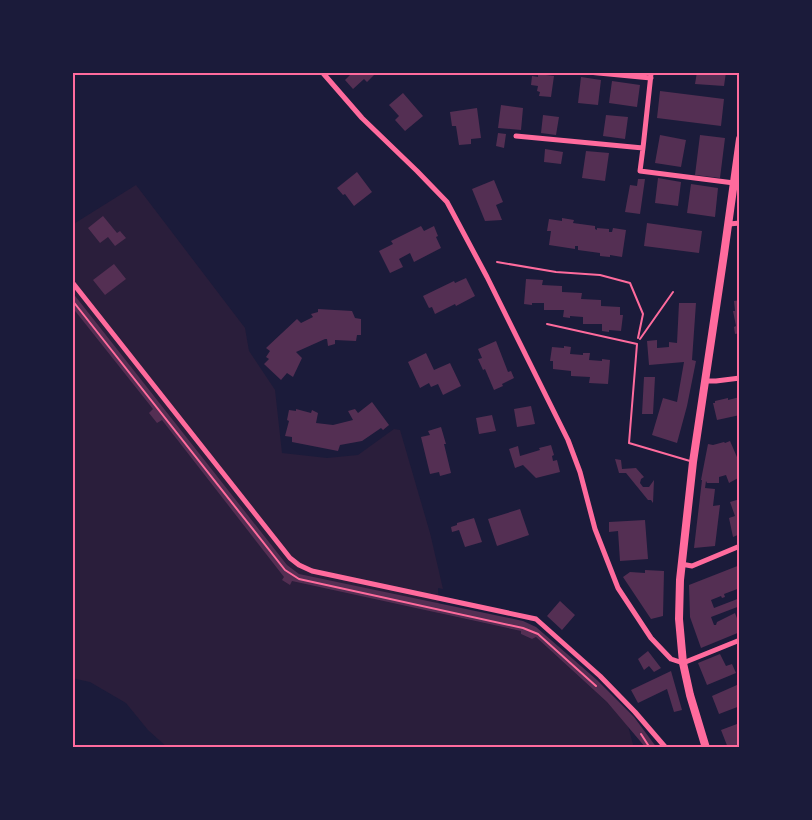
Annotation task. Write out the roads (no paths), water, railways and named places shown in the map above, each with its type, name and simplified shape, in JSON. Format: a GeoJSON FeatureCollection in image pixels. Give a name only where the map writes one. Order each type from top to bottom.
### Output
{"type":"FeatureCollection","features":[{"type":"Feature","properties":{"kind":"main road"},"geometry":{"type":"LineString","coordinates":[[706,748],[690,696],[683,663],[679,619],[681,564],[693,462],[740,139]]}},
{"type":"Feature","properties":{"kind":"street"},"geometry":{"type":"LineString","coordinates":[[322,72],[362,118],[447,202],[568,440],[580,472],[595,529],[618,588],[651,638],[671,659],[683,663],[740,640]]}},
{"type":"Feature","properties":{"kind":"street"},"geometry":{"type":"LineString","coordinates":[[588,72],[651,76],[640,171],[734,183]]}},
{"type":"Feature","properties":{"kind":"street"},"geometry":{"type":"LineString","coordinates":[[516,136],[643,148]]}},
{"type":"Feature","properties":{"kind":"street"},"geometry":{"type":"LineString","coordinates":[[729,224],[740,223]]}},
{"type":"Feature","properties":{"kind":"street"},"geometry":{"type":"LineString","coordinates":[[72,282],[290,558],[312,571],[536,619],[600,676],[666,748]]}},
{"type":"Feature","properties":{"kind":"street"},"geometry":{"type":"LineString","coordinates":[[705,381],[740,378]]}},
{"type":"Feature","properties":{"kind":"street"},"geometry":{"type":"LineString","coordinates":[[681,564],[692,566],[740,546]]}},
{"type":"Feature","properties":{"kind":"lane"},"geometry":{"type":"LineString","coordinates":[[547,324],[637,344],[629,443],[693,462]]}}]}
